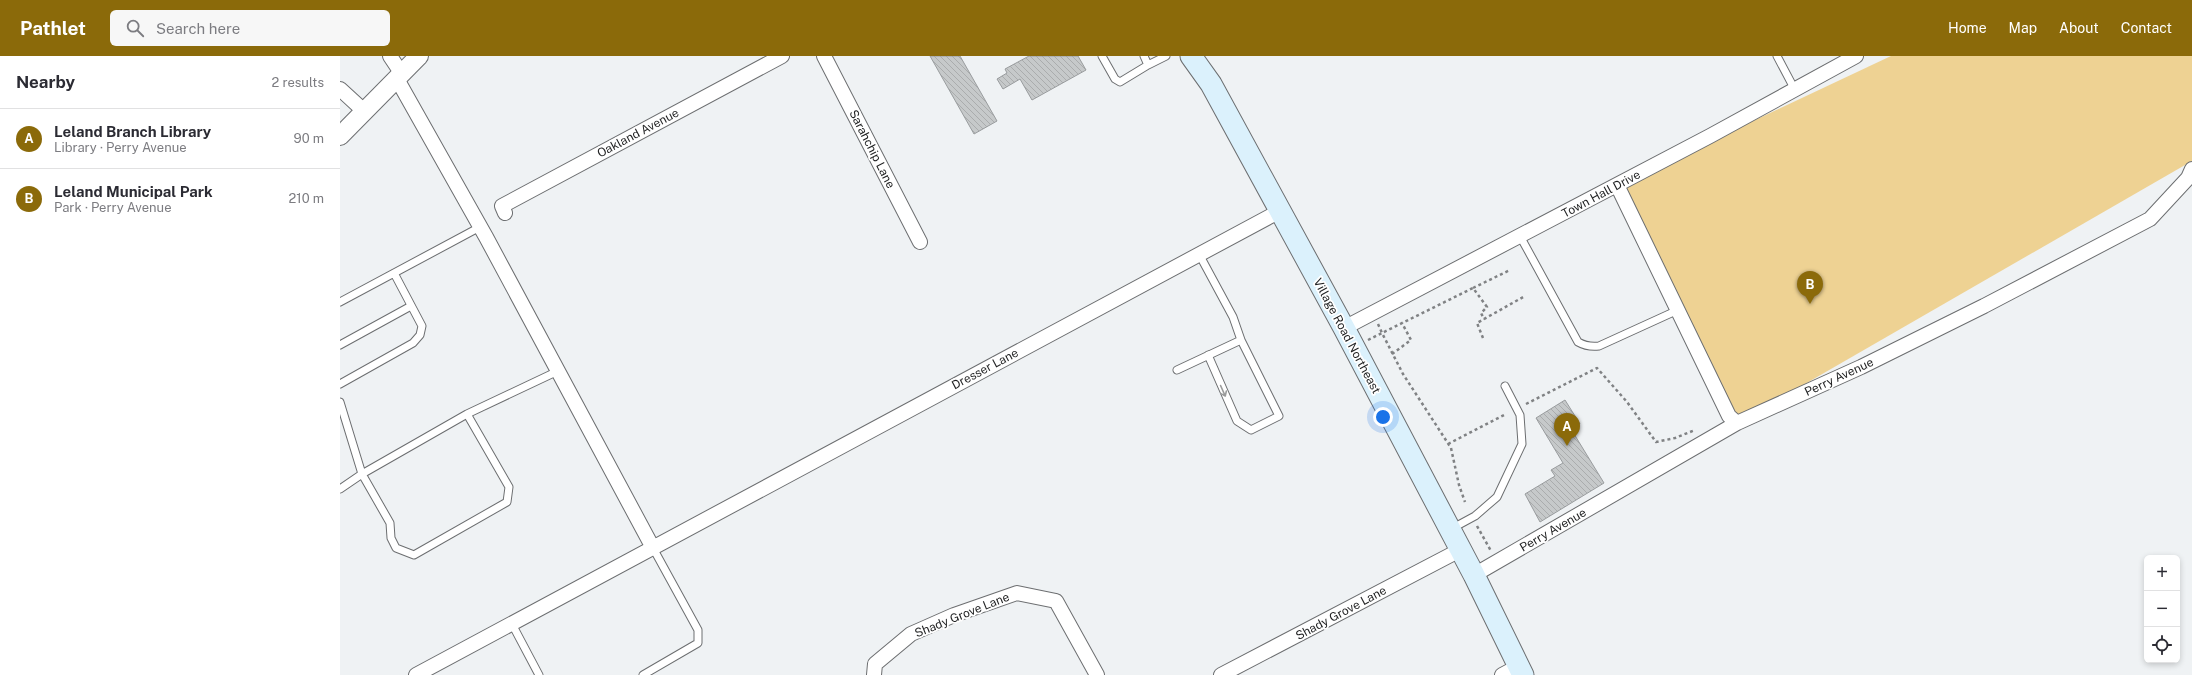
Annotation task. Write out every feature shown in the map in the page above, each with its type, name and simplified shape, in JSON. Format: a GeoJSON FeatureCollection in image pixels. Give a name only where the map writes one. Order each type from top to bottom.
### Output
{"type":"FeatureCollection","features":[{"type":"Feature","properties":{"kind":"main road","name":"Village Road Northeast"},"geometry":{"type":"LineString","coordinates":[[1191,56],[1211,84]]}},
{"type":"Feature","properties":{"kind":"main road","name":"Village Road Northeast"},"geometry":{"type":"LineString","coordinates":[[1200,56],[1211,84],[1344,328],[1474,575],[1515,672]]}},
{"type":"Feature","properties":{"kind":"street"},"geometry":{"type":"LineString","coordinates":[[390,56],[653,548]]}},
{"type":"Feature","properties":{"kind":"street"},"geometry":{"type":"LineString","coordinates":[[340,136],[419,56]]}},
{"type":"Feature","properties":{"kind":"street","name":"Oakland Avenue"},"geometry":{"type":"LineString","coordinates":[[505,213],[502,206],[782,56]]}},
{"type":"Feature","properties":{"kind":"street","name":"Sarahchip Lane"},"geometry":{"type":"LineString","coordinates":[[824,56],[920,242]]}},
{"type":"Feature","properties":{"kind":"street","name":"Town Hall Drive"},"geometry":{"type":"LineString","coordinates":[[1344,328],[1617,185],[1856,56]]}},
{"type":"Feature","properties":{"kind":"street"},"geometry":{"type":"LineString","coordinates":[[340,90],[364,111]]}},
{"type":"Feature","properties":{"kind":"street","name":"Perry Avenue"},"geometry":{"type":"LineString","coordinates":[[1474,575],[1737,423],[1861,367],[1984,306],[2150,219],[2188,178],[2192,169]]}},
{"type":"Feature","properties":{"kind":"street"},"geometry":{"type":"LineString","coordinates":[[1617,185],[1728,416],[1737,423]]}},
{"type":"Feature","properties":{"kind":"street","name":"Dresser Lane"},"geometry":{"type":"LineString","coordinates":[[416,675],[1199,254],[1280,212]]}},
{"type":"Feature","properties":{"kind":"street","name":"Shady Grove Lane"},"geometry":{"type":"LineString","coordinates":[[1221,675],[1460,550]]}},
{"type":"Feature","properties":{"kind":"street","name":"Shady Grove Lane"},"geometry":{"type":"LineString","coordinates":[[874,675],[875,664],[911,634],[954,616],[1017,593],[1056,601],[1098,675]]}},
{"type":"Feature","properties":{"kind":"lane"},"geometry":{"type":"LineString","coordinates":[[1102,56],[1115,79],[1120,82],[1166,56]]}},
{"type":"Feature","properties":{"kind":"lane"},"geometry":{"type":"LineString","coordinates":[[1144,56],[1148,65]]}},
{"type":"Feature","properties":{"kind":"lane"},"geometry":{"type":"LineString","coordinates":[[1777,56],[1795,90]]}},
{"type":"Feature","properties":{"kind":"lane"},"geometry":{"type":"LineString","coordinates":[[340,302],[480,226]]}},
{"type":"Feature","properties":{"kind":"lane"},"geometry":{"type":"LineString","coordinates":[[1520,236],[1578,342],[1583,345],[1591,347],[1599,346],[1678,310]]}},
{"type":"Feature","properties":{"kind":"lane"},"geometry":{"type":"LineString","coordinates":[[1199,254],[1233,317],[1241,340],[1279,416],[1250,430],[1237,421],[1208,355]]}},
{"type":"Feature","properties":{"kind":"lane"},"geometry":{"type":"LineString","coordinates":[[340,384],[413,343],[420,335],[422,326],[394,273]]}},
{"type":"Feature","properties":{"kind":"lane"},"geometry":{"type":"LineString","coordinates":[[340,344],[411,306]]}},
{"type":"Feature","properties":{"kind":"lane"},"geometry":{"type":"LineString","coordinates":[[1177,370],[1241,340]]}},
{"type":"Feature","properties":{"kind":"lane"},"geometry":{"type":"LineString","coordinates":[[340,489],[362,474],[467,414],[558,371]]}},
{"type":"Feature","properties":{"kind":"lane"},"geometry":{"type":"LineString","coordinates":[[1449,530],[1475,516],[1497,497],[1522,444],[1520,415],[1505,386]]}},
{"type":"Feature","properties":{"kind":"lane"},"geometry":{"type":"LineString","coordinates":[[340,402],[362,474],[390,522],[391,538],[396,548],[414,555],[507,502],[510,487],[467,414]]}},
{"type":"Feature","properties":{"kind":"lane"},"geometry":{"type":"LineString","coordinates":[[643,675],[698,643],[698,630],[653,548]]}},
{"type":"Feature","properties":{"kind":"lane"},"geometry":{"type":"LineString","coordinates":[[512,624],[538,675]]}},
{"type":"Feature","properties":{"kind":"path"},"geometry":{"type":"LineString","coordinates":[[1354,347],[1510,270]]}},
{"type":"Feature","properties":{"kind":"path"},"geometry":{"type":"LineString","coordinates":[[1473,288],[1487,307],[1481,313],[1484,319]]}},
{"type":"Feature","properties":{"kind":"path"},"geometry":{"type":"LineString","coordinates":[[1483,338],[1477,323],[1525,296]]}},
{"type":"Feature","properties":{"kind":"path"},"geometry":{"type":"LineString","coordinates":[[1392,354],[1411,340],[1402,323]]}},
{"type":"Feature","properties":{"kind":"path"},"geometry":{"type":"LineString","coordinates":[[1382,333],[1392,354],[1451,448],[1459,485],[1465,502]]}},
{"type":"Feature","properties":{"kind":"path"},"geometry":{"type":"LineString","coordinates":[[1526,404],[1597,368],[1627,402],[1656,442],[1675,438],[1699,429]]}},
{"type":"Feature","properties":{"kind":"path"},"geometry":{"type":"LineString","coordinates":[[1448,444],[1506,414]]}},
{"type":"Feature","properties":{"kind":"path"},"geometry":{"type":"LineString","coordinates":[[1476,523],[1482,538],[1498,562]]}},
{"type":"Feature","properties":{"kind":"shaded area"},"geometry":{"type":"Polygon","coordinates":[[[1891,56],[2192,56],[2192,161],[1737,423],[1617,185],[1891,56]]]}},
{"type":"Feature","properties":{"kind":"building"},"geometry":{"type":"Polygon","coordinates":[[[930,56],[960,56],[997,121],[974,134],[930,56]]]}},
{"type":"Feature","properties":{"kind":"building"},"geometry":{"type":"Polygon","coordinates":[[[1029,56],[1078,56],[1086,70],[1032,100],[1020,79],[1003,89],[997,79],[1007,73],[1005,69],[1029,56]]]}},
{"type":"Feature","properties":{"kind":"building"},"geometry":{"type":"Polygon","coordinates":[[[1565,400],[1580,424],[1571,429],[1604,483],[1540,522],[1525,494],[1555,476],[1551,470],[1563,463],[1536,418],[1565,400]]]}},
{"type":"Feature","properties":{"kind":"place","name":"Leland Municipal Park"},"geometry":{"type":"Point","coordinates":[1810,304]}},
{"type":"Feature","properties":{"kind":"place","name":"Leland Branch Library"},"geometry":{"type":"Point","coordinates":[1567,446]}}]}
